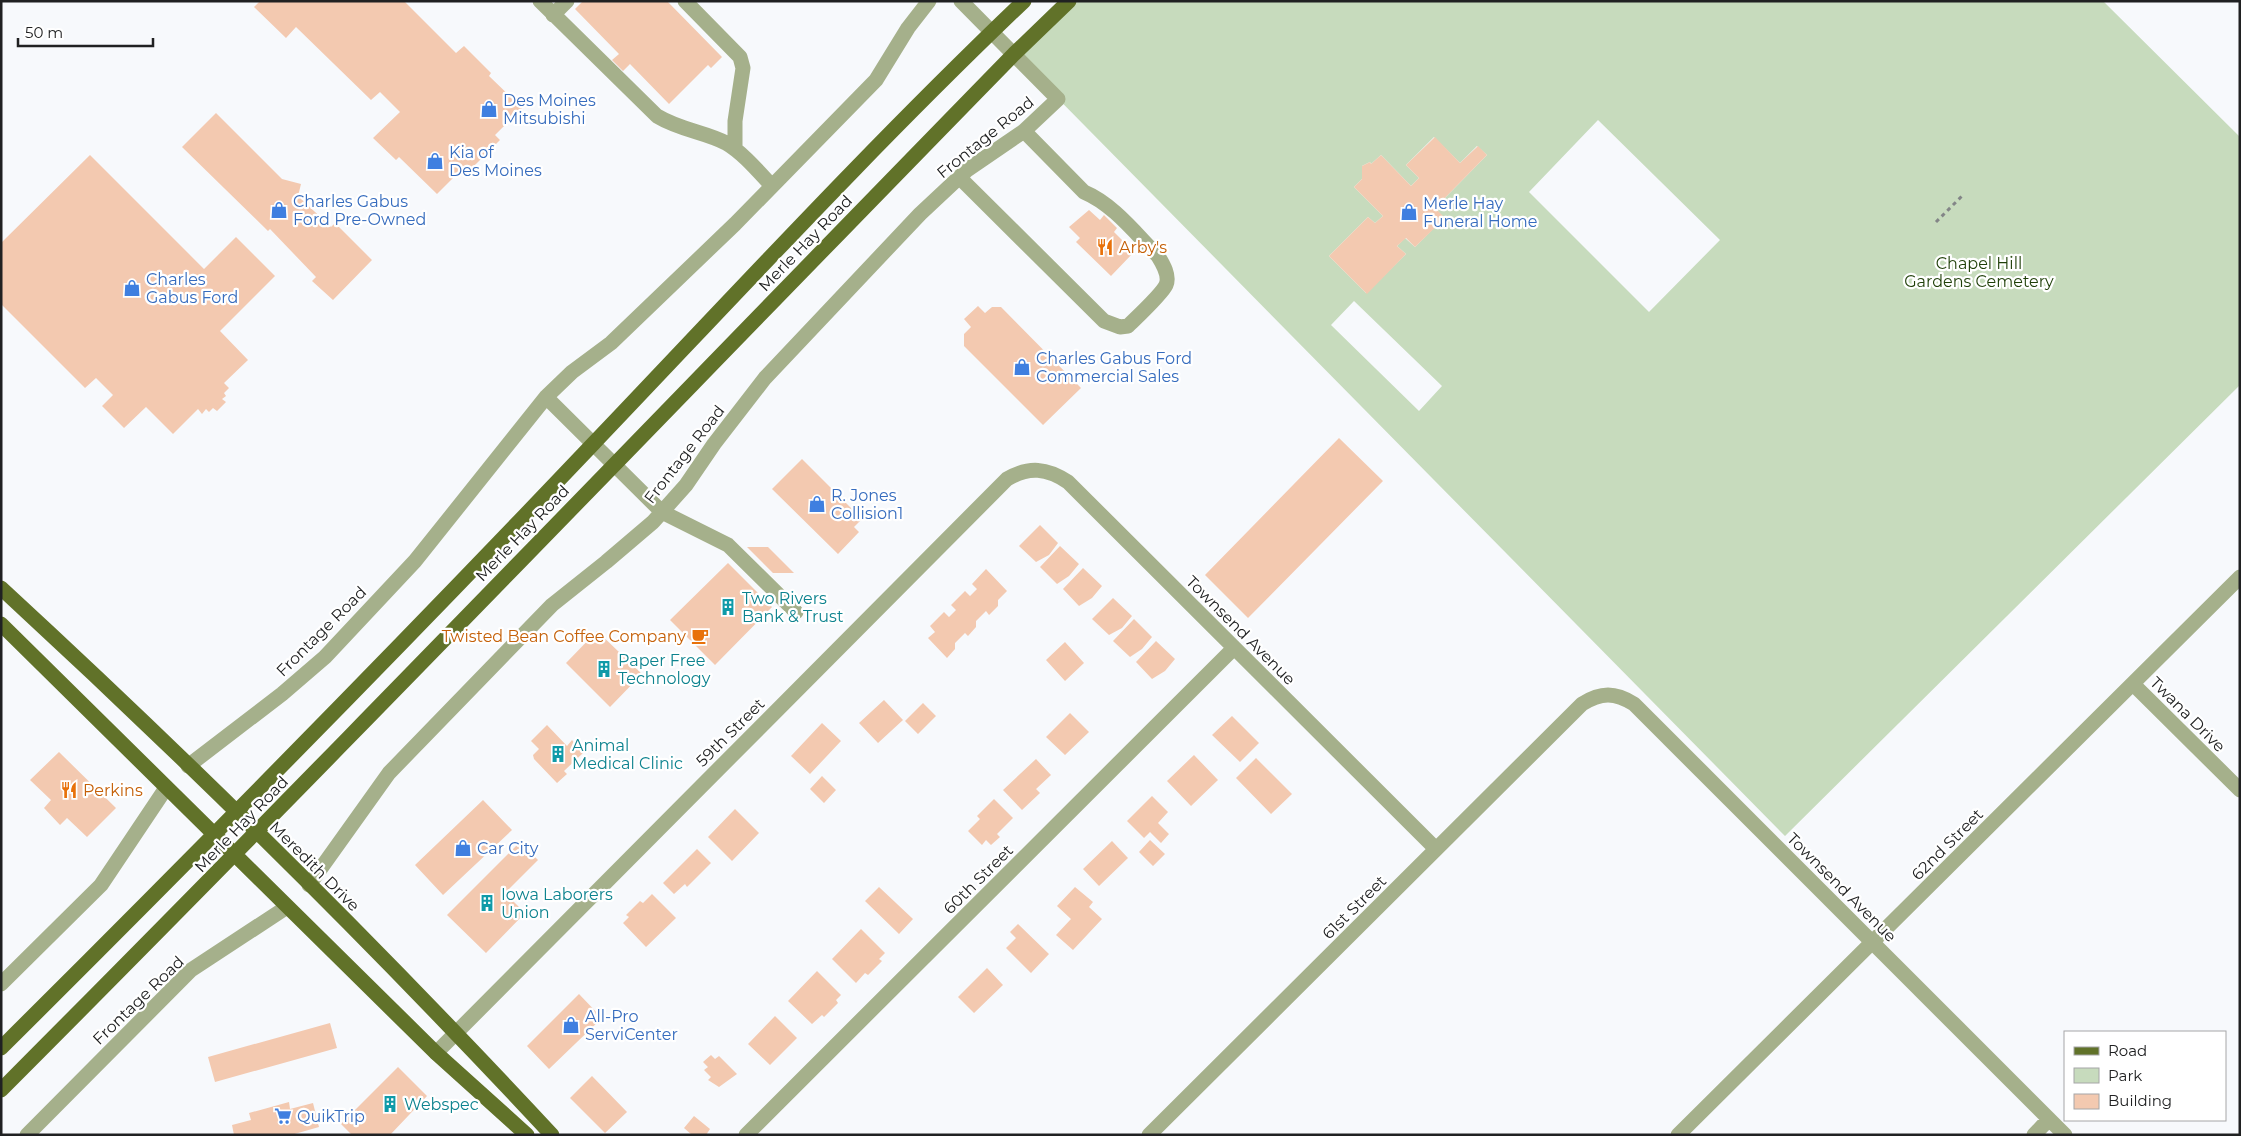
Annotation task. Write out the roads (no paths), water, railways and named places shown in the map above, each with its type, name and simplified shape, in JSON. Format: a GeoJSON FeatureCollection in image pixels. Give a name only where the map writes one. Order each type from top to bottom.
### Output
{"type":"FeatureCollection","features":[{"type":"Feature","properties":{"kind":"main road","name":"Merle Hay Road"},"geometry":{"type":"LineString","coordinates":[[1,1048],[236,814],[593,444],[768,257],[1024,1]]}},
{"type":"Feature","properties":{"kind":"main road","name":"Merle Hay Road"},"geometry":{"type":"LineString","coordinates":[[1,1090],[257,834],[1010,50],[1069,1]]}},
{"type":"Feature","properties":{"kind":"main road","name":"Meredith Drive"},"geometry":{"type":"LineString","coordinates":[[1,588],[188,766],[309,885],[456,1032],[552,1135]]}},
{"type":"Feature","properties":{"kind":"main road"},"geometry":{"type":"LineString","coordinates":[[1,624],[436,1053],[527,1135]]}},
{"type":"Feature","properties":{"kind":"street"},"geometry":{"type":"LineString","coordinates":[[540,1],[657,116],[670,124],[724,142],[735,149],[772,186]]}},
{"type":"Feature","properties":{"kind":"street"},"geometry":{"type":"LineString","coordinates":[[553,15],[567,1]]}},
{"type":"Feature","properties":{"kind":"street"},"geometry":{"type":"LineString","coordinates":[[685,1],[740,57],[743,68],[735,121],[735,149]]}},
{"type":"Feature","properties":{"kind":"street","name":"Frontage Road"},"geometry":{"type":"LineString","coordinates":[[188,766],[282,694],[325,656],[415,561],[546,397],[572,372],[611,343],[772,186],[876,80],[908,28],[929,1]]}},
{"type":"Feature","properties":{"kind":"street"},"geometry":{"type":"LineString","coordinates":[[962,1],[1010,50]]}},
{"type":"Feature","properties":{"kind":"street","name":"Frontage Road"},"geometry":{"type":"LineString","coordinates":[[309,885],[389,772],[552,605],[606,562],[662,512],[686,485],[714,444],[765,378],[920,214],[959,178],[1024,130],[1058,99],[1010,50]]}},
{"type":"Feature","properties":{"kind":"street"},"geometry":{"type":"LineString","coordinates":[[959,178],[1104,321],[1120,328],[1128,326],[1166,286],[1167,274],[1164,265],[1158,256],[1110,208],[1094,196],[1084,192],[1024,130]]}},
{"type":"Feature","properties":{"kind":"street"},"geometry":{"type":"LineString","coordinates":[[546,397],[662,512],[728,544],[796,612]]}},
{"type":"Feature","properties":{"kind":"street","name":"Townsend Avenue"},"geometry":{"type":"LineString","coordinates":[[1007,479],[1019,472],[1038,469],[1056,474],[1068,482],[1436,849]]}},
{"type":"Feature","properties":{"kind":"street","name":"59th Street"},"geometry":{"type":"LineString","coordinates":[[436,1053],[1007,479]]}},
{"type":"Feature","properties":{"kind":"street","name":"62nd Street"},"geometry":{"type":"LineString","coordinates":[[1678,1135],[2240,578]]}},
{"type":"Feature","properties":{"kind":"street","name":"60th Street"},"geometry":{"type":"LineString","coordinates":[[746,1135],[1234,648]]}},
{"type":"Feature","properties":{"kind":"street","name":"Twana Drive"},"geometry":{"type":"LineString","coordinates":[[2133,684],[2240,790]]}},
{"type":"Feature","properties":{"kind":"street","name":"Townsend Avenue"},"geometry":{"type":"LineString","coordinates":[[1582,704],[1596,696],[1607,694],[1622,696],[1634,704],[2065,1135]]}},
{"type":"Feature","properties":{"kind":"street","name":"61st Street"},"geometry":{"type":"LineString","coordinates":[[1149,1135],[1582,704]]}},
{"type":"Feature","properties":{"kind":"street"},"geometry":{"type":"LineString","coordinates":[[1,984],[101,885],[166,788]]}},
{"type":"Feature","properties":{"kind":"street","name":"Frontage Road"},"geometry":{"type":"LineString","coordinates":[[27,1135],[191,970],[287,907]]}},
{"type":"Feature","properties":{"kind":"street"},"geometry":{"type":"LineString","coordinates":[[2034,1135],[2049,1119]]}},
{"type":"Feature","properties":{"kind":"place","name":"Des Moines Mitsubishi"},"geometry":{"type":"Point","coordinates":[489,109]}},
{"type":"Feature","properties":{"kind":"place","name":"Kia of Des Moines"},"geometry":{"type":"Point","coordinates":[435,161]}},
{"type":"Feature","properties":{"kind":"place","name":"Charles Gabus Ford Pre-Owned"},"geometry":{"type":"Point","coordinates":[279,210]}},
{"type":"Feature","properties":{"kind":"place","name":"Merle Hay Funeral Home"},"geometry":{"type":"Point","coordinates":[1409,212]}},
{"type":"Feature","properties":{"kind":"place","name":"Arby's"},"geometry":{"type":"Point","coordinates":[1105,247]}},
{"type":"Feature","properties":{"kind":"place","name":"Charles Gabus Ford"},"geometry":{"type":"Point","coordinates":[132,288]}},
{"type":"Feature","properties":{"kind":"place","name":"Charles Gabus Ford Commercial Sales"},"geometry":{"type":"Point","coordinates":[1022,367]}},
{"type":"Feature","properties":{"kind":"place","name":"R. Jones Collision1"},"geometry":{"type":"Point","coordinates":[817,504]}},
{"type":"Feature","properties":{"kind":"place","name":"Two Rivers Bank & Trust"},"geometry":{"type":"Point","coordinates":[728,607]}},
{"type":"Feature","properties":{"kind":"place","name":"Twisted Bean Coffee Company"},"geometry":{"type":"Point","coordinates":[700,636]}},
{"type":"Feature","properties":{"kind":"place","name":"Paper Free Technology"},"geometry":{"type":"Point","coordinates":[604,669]}},
{"type":"Feature","properties":{"kind":"place","name":"Animal Medical Clinic"},"geometry":{"type":"Point","coordinates":[558,754]}},
{"type":"Feature","properties":{"kind":"place","name":"Perkins"},"geometry":{"type":"Point","coordinates":[69,790]}},
{"type":"Feature","properties":{"kind":"place","name":"Car City"},"geometry":{"type":"Point","coordinates":[463,848]}},
{"type":"Feature","properties":{"kind":"place","name":"Iowa Laborers Union"},"geometry":{"type":"Point","coordinates":[487,903]}},
{"type":"Feature","properties":{"kind":"place","name":"All-Pro ServiCenter"},"geometry":{"type":"Point","coordinates":[571,1025]}},
{"type":"Feature","properties":{"kind":"place","name":"Webspec"},"geometry":{"type":"Point","coordinates":[390,1104]}},
{"type":"Feature","properties":{"kind":"place","name":"QuikTrip"},"geometry":{"type":"Point","coordinates":[283,1116]}},
{"type":"Feature","properties":{"kind":"park label","name":"Chapel Hill Gardens Cemetery"},"geometry":{"type":"Point","coordinates":[1979,272]}}]}
